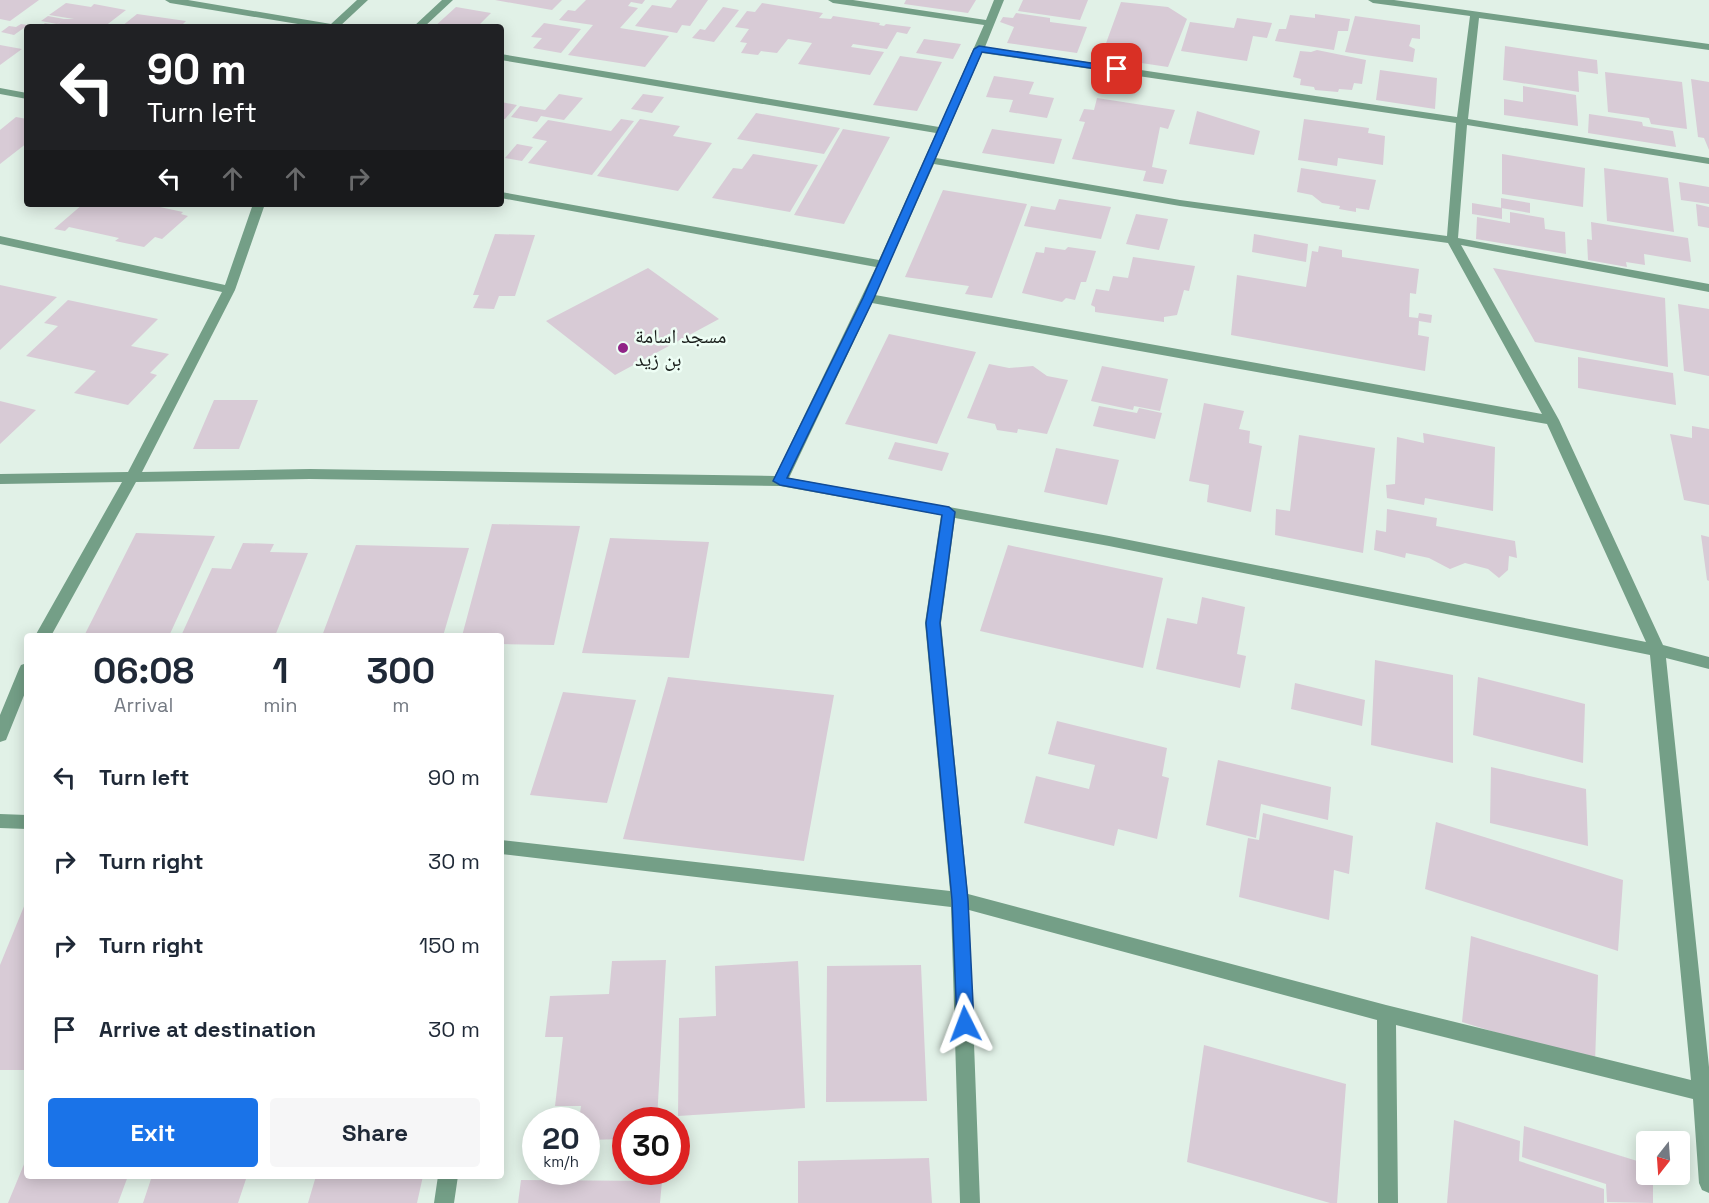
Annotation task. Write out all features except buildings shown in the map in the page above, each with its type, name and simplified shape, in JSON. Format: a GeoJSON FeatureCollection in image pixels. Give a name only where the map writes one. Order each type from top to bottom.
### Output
{"type":"FeatureCollection","features":[{"type":"Feature","properties":{"kind":"street"},"geometry":{"type":"LineString","coordinates":[[170,0],[316,24]]}},
{"type":"Feature","properties":{"kind":"street"},"geometry":{"type":"LineString","coordinates":[[337,24],[363,0]]}},
{"type":"Feature","properties":{"kind":"street"},"geometry":{"type":"LineString","coordinates":[[421,24],[447,0]]}},
{"type":"Feature","properties":{"kind":"street"},"geometry":{"type":"LineString","coordinates":[[833,0],[990,23]]}},
{"type":"Feature","properties":{"kind":"street"},"geometry":{"type":"LineString","coordinates":[[780,481],[868,298],[999,0]]}},
{"type":"Feature","properties":{"kind":"street"},"geometry":{"type":"LineString","coordinates":[[1373,0],[1709,47]]}},
{"type":"Feature","properties":{"kind":"street"},"geometry":{"type":"LineString","coordinates":[[1475,14],[1462,121],[1452,240],[1552,420],[1657,650],[1705,1093],[1709,1183]]}},
{"type":"Feature","properties":{"kind":"street"},"geometry":{"type":"LineString","coordinates":[[979,49],[1462,121],[1709,161]]}},
{"type":"Feature","properties":{"kind":"street"},"geometry":{"type":"LineString","coordinates":[[504,57],[942,130]]}},
{"type":"Feature","properties":{"kind":"street"},"geometry":{"type":"LineString","coordinates":[[0,91],[24,95]]}},
{"type":"Feature","properties":{"kind":"street"},"geometry":{"type":"LineString","coordinates":[[930,160],[1180,203],[1452,240],[1709,288]]}},
{"type":"Feature","properties":{"kind":"street"},"geometry":{"type":"LineString","coordinates":[[504,196],[882,264]]}},
{"type":"Feature","properties":{"kind":"street"},"geometry":{"type":"LineString","coordinates":[[45,633],[132,477],[229,290],[258,207]]}},
{"type":"Feature","properties":{"kind":"street"},"geometry":{"type":"LineString","coordinates":[[0,240],[229,290]]}},
{"type":"Feature","properties":{"kind":"street"},"geometry":{"type":"LineString","coordinates":[[868,298],[1552,420]]}},
{"type":"Feature","properties":{"kind":"street"},"geometry":{"type":"LineString","coordinates":[[0,479],[310,474],[780,481],[1121,543],[1657,650],[1709,663]]}},
{"type":"Feature","properties":{"kind":"street"},"geometry":{"type":"LineString","coordinates":[[949,512],[933,623],[960,900],[970,1203]]}},
{"type":"Feature","properties":{"kind":"street"},"geometry":{"type":"LineString","coordinates":[[0,735],[24,676]]}},
{"type":"Feature","properties":{"kind":"street"},"geometry":{"type":"LineString","coordinates":[[0,821],[24,822]]}},
{"type":"Feature","properties":{"kind":"street"},"geometry":{"type":"LineString","coordinates":[[504,848],[960,900],[1386,1014],[1705,1093]]}},
{"type":"Feature","properties":{"kind":"street"},"geometry":{"type":"LineString","coordinates":[[1386,1014],[1388,1203]]}},
{"type":"Feature","properties":{"kind":"street"},"geometry":{"type":"LineString","coordinates":[[444,1203],[448,1179]]}},
{"type":"Feature","properties":{"kind":"place","name":"مسجد اسامة بن زيد"},"geometry":{"type":"Point","coordinates":[623,348]}},
{"type":"Feature","properties":{"kind":"route"},"geometry":{"type":"LineString","coordinates":[[965,1024],[960,900],[933,623],[949,512],[780,481],[868,298],[979,49],[1117,69]]}}]}
